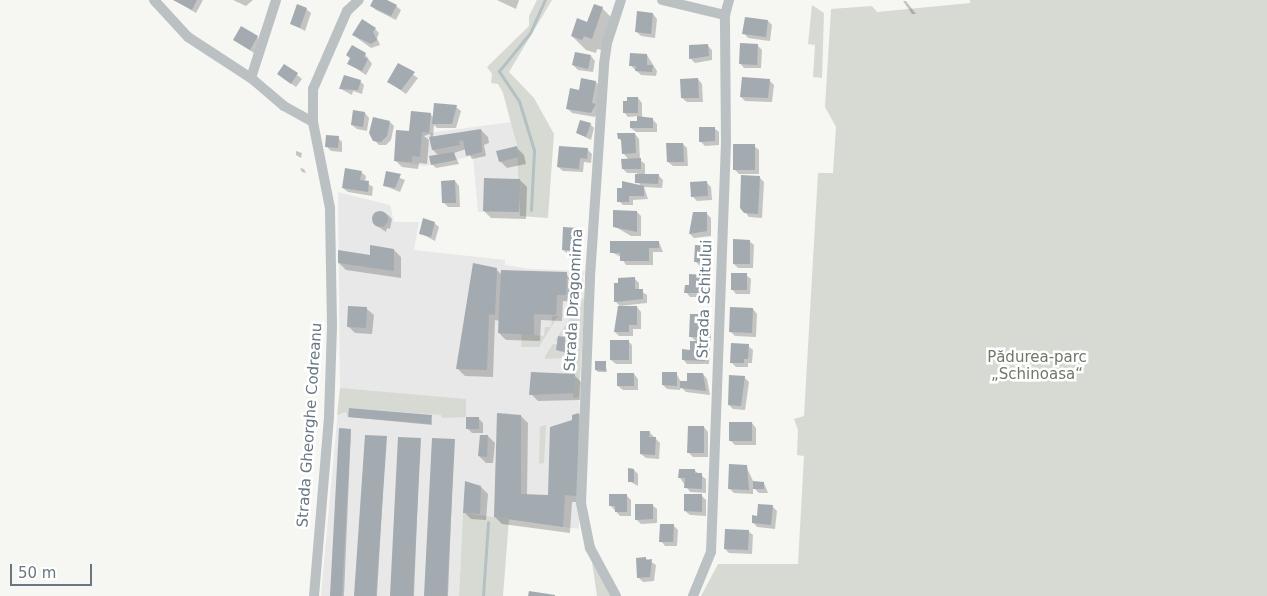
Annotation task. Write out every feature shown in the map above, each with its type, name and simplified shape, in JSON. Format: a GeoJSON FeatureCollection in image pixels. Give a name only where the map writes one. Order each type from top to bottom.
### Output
{"type":"FeatureCollection","features":[{"type":"Feature","properties":{"kind":"street"},"geometry":{"type":"LineString","coordinates":[[154,0],[188,37],[251,78],[284,106],[313,122]]}},
{"type":"Feature","properties":{"kind":"street"},"geometry":{"type":"LineString","coordinates":[[251,78],[276,0]]}},
{"type":"Feature","properties":{"kind":"street"},"geometry":{"type":"LineString","coordinates":[[347,11],[348,0]]}},
{"type":"Feature","properties":{"kind":"street","name":"Strada Gheorghe Codreanu"},"geometry":{"type":"LineString","coordinates":[[314,596],[329,417],[332,325],[330,208],[313,122],[313,89],[316,78],[347,11],[359,0]]}},
{"type":"Feature","properties":{"kind":"street","name":"Strada Dragomirna"},"geometry":{"type":"LineString","coordinates":[[616,596],[590,548],[581,503],[590,286],[604,64],[607,43],[621,0]]}},
{"type":"Feature","properties":{"kind":"street"},"geometry":{"type":"LineString","coordinates":[[662,0],[725,15]]}},
{"type":"Feature","properties":{"kind":"street","name":"Strada Schitului"},"geometry":{"type":"LineString","coordinates":[[693,596],[711,552],[726,142],[725,15],[729,0]]}},
{"type":"Feature","properties":{"kind":"shaded area"},"geometry":{"type":"Polygon","coordinates":[[[411,111],[431,113],[429,133],[511,122],[519,157],[519,212],[478,212],[473,156],[424,166],[394,161],[396,130],[409,131],[411,111]]]}},
{"type":"Feature","properties":{"kind":"shaded area"},"geometry":{"type":"Polygon","coordinates":[[[338,192],[390,205],[394,222],[419,222],[414,250],[505,260],[505,265],[531,269],[586,271],[583,276],[585,289],[579,397],[579,529],[463,513],[459,596],[321,596],[340,388],[338,192]]]}},
{"type":"Feature","properties":{"kind":"green space"},"geometry":{"type":"Polygon","coordinates":[[[537,0],[552,0],[509,72],[534,98],[554,134],[548,218],[520,216],[517,146],[503,93],[498,84],[491,83],[492,74],[487,67],[529,26],[529,16],[537,0]]]}},
{"type":"Feature","properties":{"kind":"green space","name":"Pădurea-parc „Schinoasa“"},"geometry":{"type":"Polygon","coordinates":[[[970,0],[1267,0],[1267,596],[701,596],[718,564],[798,564],[804,456],[797,455],[798,430],[794,419],[804,416],[818,173],[833,173],[836,127],[825,107],[831,9],[872,6],[877,12],[970,3],[970,0]]]}},
{"type":"Feature","properties":{"kind":"green space"},"geometry":{"type":"Polygon","coordinates":[[[812,5],[824,13],[822,78],[813,77],[815,45],[808,44],[812,5]]]}},
{"type":"Feature","properties":{"kind":"green space"},"geometry":{"type":"Polygon","coordinates":[[[585,296],[579,397],[573,398],[575,375],[564,374],[565,358],[545,359],[553,344],[557,345],[557,350],[563,351],[565,337],[558,336],[585,296]]]}},
{"type":"Feature","properties":{"kind":"green space"},"geometry":{"type":"Polygon","coordinates":[[[552,316],[558,316],[539,347],[521,347],[522,334],[544,336],[545,327],[551,327],[552,316]]]}},
{"type":"Feature","properties":{"kind":"green space"},"geometry":{"type":"Polygon","coordinates":[[[340,388],[466,399],[466,417],[442,418],[441,415],[349,408],[348,417],[346,412],[337,415],[340,388]]]}},
{"type":"Feature","properties":{"kind":"green space"},"geometry":{"type":"Polygon","coordinates":[[[546,425],[544,463],[539,464],[540,427],[546,425]]]}},
{"type":"Feature","properties":{"kind":"green space"},"geometry":{"type":"Polygon","coordinates":[[[463,513],[509,519],[503,596],[459,596],[463,513]]]}},
{"type":"Feature","properties":{"kind":"green space"},"geometry":{"type":"Polygon","coordinates":[[[592,562],[612,596],[597,596],[592,562]]]}},
{"type":"Feature","properties":{"kind":"building"},"geometry":{"type":"Polygon","coordinates":[[[173,0],[197,0],[192,10],[173,0]]]}},
{"type":"Feature","properties":{"kind":"building"},"geometry":{"type":"Polygon","coordinates":[[[373,0],[387,0],[397,5],[391,16],[370,6],[373,0]]]}},
{"type":"Feature","properties":{"kind":"building"},"geometry":{"type":"Polygon","coordinates":[[[297,4],[307,8],[300,28],[290,24],[297,4]]]}},
{"type":"Feature","properties":{"kind":"building"},"geometry":{"type":"Polygon","coordinates":[[[594,4],[603,7],[592,39],[584,36],[582,40],[571,36],[577,18],[587,22],[594,4]]]}},
{"type":"Feature","properties":{"kind":"building"},"geometry":{"type":"Polygon","coordinates":[[[637,11],[653,13],[651,34],[635,32],[637,11]]]}},
{"type":"Feature","properties":{"kind":"building"},"geometry":{"type":"Polygon","coordinates":[[[745,17],[768,20],[766,37],[742,34],[745,17]]]}},
{"type":"Feature","properties":{"kind":"building"},"geometry":{"type":"Polygon","coordinates":[[[362,19],[376,28],[373,32],[377,40],[371,44],[352,35],[362,19]]]}},
{"type":"Feature","properties":{"kind":"building"},"geometry":{"type":"Polygon","coordinates":[[[241,26],[258,36],[250,50],[233,40],[241,26]]]}},
{"type":"Feature","properties":{"kind":"building"},"geometry":{"type":"Polygon","coordinates":[[[740,43],[758,44],[757,65],[739,64],[740,43]]]}},
{"type":"Feature","properties":{"kind":"building"},"geometry":{"type":"Polygon","coordinates":[[[708,44],[709,56],[689,59],[689,45],[708,44]]]}},
{"type":"Feature","properties":{"kind":"building"},"geometry":{"type":"Polygon","coordinates":[[[352,45],[366,53],[364,57],[368,59],[362,71],[347,64],[350,58],[346,55],[352,45]]]}},
{"type":"Feature","properties":{"kind":"building"},"geometry":{"type":"Polygon","coordinates":[[[575,52],[591,55],[588,69],[572,65],[575,52]]]}},
{"type":"Feature","properties":{"kind":"building"},"geometry":{"type":"Polygon","coordinates":[[[630,53],[647,54],[647,65],[653,65],[652,72],[635,71],[636,66],[629,66],[630,53]]]}},
{"type":"Feature","properties":{"kind":"building"},"geometry":{"type":"Polygon","coordinates":[[[398,63],[415,72],[401,90],[387,82],[398,63]]]}},
{"type":"Feature","properties":{"kind":"building"},"geometry":{"type":"Polygon","coordinates":[[[284,64],[298,73],[291,84],[277,74],[284,64]]]}},
{"type":"Feature","properties":{"kind":"building"},"geometry":{"type":"Polygon","coordinates":[[[344,75],[361,80],[358,90],[339,89],[344,75]]]}},
{"type":"Feature","properties":{"kind":"building"},"geometry":{"type":"Polygon","coordinates":[[[742,77],[770,79],[768,98],[740,97],[742,77]]]}},
{"type":"Feature","properties":{"kind":"building"},"geometry":{"type":"Polygon","coordinates":[[[581,78],[596,81],[592,103],[596,104],[591,113],[566,109],[570,88],[579,90],[581,78]]]}},
{"type":"Feature","properties":{"kind":"building"},"geometry":{"type":"Polygon","coordinates":[[[698,78],[699,98],[681,98],[680,79],[698,78]]]}},
{"type":"Feature","properties":{"kind":"building"},"geometry":{"type":"Polygon","coordinates":[[[627,97],[638,97],[638,113],[623,113],[623,101],[627,101],[627,97]]]}},
{"type":"Feature","properties":{"kind":"building"},"geometry":{"type":"Polygon","coordinates":[[[434,103],[457,105],[452,124],[432,124],[434,103]]]}},
{"type":"Feature","properties":{"kind":"building"},"geometry":{"type":"Polygon","coordinates":[[[353,110],[365,112],[363,127],[351,125],[353,110]]]}},
{"type":"Feature","properties":{"kind":"building"},"geometry":{"type":"Polygon","coordinates":[[[411,111],[431,113],[429,133],[422,132],[420,157],[412,156],[412,162],[394,161],[396,130],[409,131],[411,111]]]}},
{"type":"Feature","properties":{"kind":"building"},"geometry":{"type":"Polygon","coordinates":[[[637,116],[653,118],[653,128],[630,128],[630,121],[637,121],[637,116]]]}},
{"type":"Feature","properties":{"kind":"building"},"geometry":{"type":"Polygon","coordinates":[[[373,117],[390,121],[387,136],[381,142],[373,141],[369,133],[373,117]]]}},
{"type":"Feature","properties":{"kind":"building"},"geometry":{"type":"Polygon","coordinates":[[[580,120],[591,123],[586,137],[576,133],[580,120]]]}},
{"type":"Feature","properties":{"kind":"building"},"geometry":{"type":"Polygon","coordinates":[[[699,127],[715,127],[715,141],[699,142],[699,127]]]}},
{"type":"Feature","properties":{"kind":"building"},"geometry":{"type":"Polygon","coordinates":[[[481,129],[482,152],[466,156],[463,140],[459,141],[460,145],[432,150],[429,137],[481,129]]]}},
{"type":"Feature","properties":{"kind":"building"},"geometry":{"type":"Polygon","coordinates":[[[617,133],[635,133],[636,153],[622,154],[621,139],[618,139],[617,133]]]}},
{"type":"Feature","properties":{"kind":"building"},"geometry":{"type":"Polygon","coordinates":[[[326,135],[339,136],[338,148],[325,147],[326,135]]]}},
{"type":"Feature","properties":{"kind":"building"},"geometry":{"type":"Polygon","coordinates":[[[666,143],[683,143],[684,162],[667,162],[666,143]]]}},
{"type":"Feature","properties":{"kind":"building"},"geometry":{"type":"Polygon","coordinates":[[[733,144],[755,144],[755,170],[733,170],[733,144]]]}},
{"type":"Feature","properties":{"kind":"building"},"geometry":{"type":"Polygon","coordinates":[[[517,146],[519,157],[499,162],[496,151],[517,146]]]}},
{"type":"Feature","properties":{"kind":"building"},"geometry":{"type":"Polygon","coordinates":[[[559,146],[588,148],[587,159],[580,158],[579,169],[557,167],[559,146]]]}},
{"type":"Feature","properties":{"kind":"building"},"geometry":{"type":"Polygon","coordinates":[[[454,152],[456,160],[431,165],[429,156],[454,152]]]}},
{"type":"Feature","properties":{"kind":"building"},"geometry":{"type":"Polygon","coordinates":[[[641,158],[641,169],[622,169],[621,159],[641,158]]]}},
{"type":"Feature","properties":{"kind":"building"},"geometry":{"type":"Polygon","coordinates":[[[345,168],[362,171],[360,180],[369,181],[368,192],[342,188],[345,168]]]}},
{"type":"Feature","properties":{"kind":"building"},"geometry":{"type":"Polygon","coordinates":[[[386,171],[401,174],[395,188],[383,186],[386,171]]]}},
{"type":"Feature","properties":{"kind":"building"},"geometry":{"type":"Polygon","coordinates":[[[635,174],[659,174],[658,184],[635,183],[635,174]]]}},
{"type":"Feature","properties":{"kind":"building"},"geometry":{"type":"Polygon","coordinates":[[[741,175],[760,176],[758,214],[744,213],[740,208],[741,175]]]}},
{"type":"Feature","properties":{"kind":"building"},"geometry":{"type":"Polygon","coordinates":[[[484,178],[520,179],[519,212],[483,211],[484,178]]]}},
{"type":"Feature","properties":{"kind":"building"},"geometry":{"type":"Polygon","coordinates":[[[455,180],[456,203],[442,203],[441,181],[455,180]]]}},
{"type":"Feature","properties":{"kind":"building"},"geometry":{"type":"Polygon","coordinates":[[[622,181],[644,186],[644,196],[629,196],[629,202],[617,202],[617,188],[622,188],[622,181]]]}},
{"type":"Feature","properties":{"kind":"building"},"geometry":{"type":"Polygon","coordinates":[[[707,181],[708,196],[691,197],[690,182],[707,181]]]}},
{"type":"Feature","properties":{"kind":"building"},"geometry":{"type":"Polygon","coordinates":[[[613,210],[637,211],[637,232],[613,227],[613,210]]]}},
{"type":"Feature","properties":{"kind":"building"},"geometry":{"type":"Polygon","coordinates":[[[380,211],[386,213],[388,219],[386,225],[380,227],[374,225],[372,219],[374,213],[380,211]]]}},
{"type":"Feature","properties":{"kind":"building"},"geometry":{"type":"Polygon","coordinates":[[[693,212],[707,212],[707,231],[689,234],[693,212]]]}},
{"type":"Feature","properties":{"kind":"building"},"geometry":{"type":"Polygon","coordinates":[[[423,218],[435,222],[431,237],[419,234],[423,218]]]}},
{"type":"Feature","properties":{"kind":"building"},"geometry":{"type":"Polygon","coordinates":[[[563,227],[579,228],[578,251],[562,250],[563,227]]]}},
{"type":"Feature","properties":{"kind":"building"},"geometry":{"type":"Polygon","coordinates":[[[733,239],[750,240],[750,264],[733,264],[733,239]]]}},
{"type":"Feature","properties":{"kind":"building"},"geometry":{"type":"Polygon","coordinates":[[[610,241],[659,241],[659,248],[649,248],[649,261],[620,261],[620,253],[610,253],[610,241]]]}},
{"type":"Feature","properties":{"kind":"building"},"geometry":{"type":"Polygon","coordinates":[[[370,245],[394,249],[394,271],[338,263],[338,250],[370,255],[370,245]]]}},
{"type":"Feature","properties":{"kind":"building"},"geometry":{"type":"Polygon","coordinates":[[[695,245],[709,246],[708,262],[694,262],[695,245]]]}},
{"type":"Feature","properties":{"kind":"building"},"geometry":{"type":"Polygon","coordinates":[[[473,263],[497,268],[495,315],[489,314],[487,370],[456,369],[473,263]]]}},
{"type":"Feature","properties":{"kind":"building"},"geometry":{"type":"Polygon","coordinates":[[[501,270],[567,272],[566,295],[557,295],[556,315],[534,314],[534,335],[498,333],[501,270]]]}},
{"type":"Feature","properties":{"kind":"building"},"geometry":{"type":"Polygon","coordinates":[[[731,273],[747,273],[747,290],[731,290],[731,273]]]}},
{"type":"Feature","properties":{"kind":"building"},"geometry":{"type":"Polygon","coordinates":[[[689,274],[705,275],[705,289],[698,289],[698,293],[684,293],[685,285],[689,285],[689,274]]]}},
{"type":"Feature","properties":{"kind":"building"},"geometry":{"type":"Polygon","coordinates":[[[635,277],[635,289],[643,289],[643,299],[614,302],[614,283],[618,283],[618,278],[635,277]]]}},
{"type":"Feature","properties":{"kind":"building"},"geometry":{"type":"Polygon","coordinates":[[[348,306],[367,307],[366,328],[347,327],[348,306]]]}},
{"type":"Feature","properties":{"kind":"building"},"geometry":{"type":"Polygon","coordinates":[[[618,306],[637,306],[637,325],[629,325],[629,332],[614,332],[618,306]]]}},
{"type":"Feature","properties":{"kind":"building"},"geometry":{"type":"Polygon","coordinates":[[[730,307],[753,308],[752,333],[729,332],[730,307]]]}},
{"type":"Feature","properties":{"kind":"building"},"geometry":{"type":"Polygon","coordinates":[[[690,314],[707,314],[707,337],[689,337],[690,314]]]}},
{"type":"Feature","properties":{"kind":"building"},"geometry":{"type":"Polygon","coordinates":[[[558,336],[565,337],[563,351],[556,350],[558,336]]]}},
{"type":"Feature","properties":{"kind":"building"},"geometry":{"type":"Polygon","coordinates":[[[610,340],[629,340],[629,360],[610,360],[610,340]]]}},
{"type":"Feature","properties":{"kind":"building"},"geometry":{"type":"Polygon","coordinates":[[[690,341],[706,341],[705,361],[682,360],[682,349],[690,350],[690,341]]]}},
{"type":"Feature","properties":{"kind":"building"},"geometry":{"type":"Polygon","coordinates":[[[731,343],[749,344],[748,359],[744,359],[744,363],[730,363],[731,343]]]}},
{"type":"Feature","properties":{"kind":"building"},"geometry":{"type":"Polygon","coordinates":[[[595,361],[606,361],[606,371],[595,370],[595,361]]]}},
{"type":"Feature","properties":{"kind":"building"},"geometry":{"type":"Polygon","coordinates":[[[531,372],[575,374],[574,393],[529,395],[531,372]]]}},
{"type":"Feature","properties":{"kind":"building"},"geometry":{"type":"Polygon","coordinates":[[[662,372],[677,372],[677,386],[662,385],[662,372]]]}},
{"type":"Feature","properties":{"kind":"building"},"geometry":{"type":"Polygon","coordinates":[[[617,373],[634,373],[634,386],[617,386],[617,373]]]}},
{"type":"Feature","properties":{"kind":"building"},"geometry":{"type":"Polygon","coordinates":[[[687,373],[703,373],[706,391],[680,388],[680,381],[687,381],[687,373]]]}},
{"type":"Feature","properties":{"kind":"building"},"geometry":{"type":"Polygon","coordinates":[[[729,375],[745,376],[741,406],[728,405],[729,375]]]}},
{"type":"Feature","properties":{"kind":"building"},"geometry":{"type":"Polygon","coordinates":[[[349,408],[432,415],[431,424],[348,417],[349,408]]]}},
{"type":"Feature","properties":{"kind":"building"},"geometry":{"type":"Polygon","coordinates":[[[497,413],[521,415],[521,494],[548,495],[550,427],[572,420],[572,415],[579,413],[577,496],[565,495],[563,527],[494,517],[497,413]]]}},
{"type":"Feature","properties":{"kind":"building"},"geometry":{"type":"Polygon","coordinates":[[[466,417],[479,417],[479,429],[466,429],[466,417]]]}},
{"type":"Feature","properties":{"kind":"building"},"geometry":{"type":"Polygon","coordinates":[[[729,422],[752,422],[752,441],[729,441],[729,422]]]}},
{"type":"Feature","properties":{"kind":"building"},"geometry":{"type":"Polygon","coordinates":[[[688,426],[704,426],[704,453],[687,453],[688,426]]]}},
{"type":"Feature","properties":{"kind":"building"},"geometry":{"type":"Polygon","coordinates":[[[339,428],[351,429],[342,596],[330,596],[339,428]]]}},
{"type":"Feature","properties":{"kind":"building"},"geometry":{"type":"Polygon","coordinates":[[[640,431],[650,431],[649,437],[656,437],[655,455],[640,454],[640,431]]]}},
{"type":"Feature","properties":{"kind":"building"},"geometry":{"type":"Polygon","coordinates":[[[365,435],[387,436],[376,596],[354,596],[365,435]]]}},
{"type":"Feature","properties":{"kind":"building"},"geometry":{"type":"Polygon","coordinates":[[[480,435],[488,435],[487,457],[478,456],[480,435]]]}},
{"type":"Feature","properties":{"kind":"building"},"geometry":{"type":"Polygon","coordinates":[[[398,437],[421,438],[413,596],[390,596],[398,437]]]}},
{"type":"Feature","properties":{"kind":"building"},"geometry":{"type":"Polygon","coordinates":[[[432,438],[455,439],[447,596],[424,596],[432,438]]]}},
{"type":"Feature","properties":{"kind":"building"},"geometry":{"type":"Polygon","coordinates":[[[729,464],[747,465],[749,490],[728,489],[729,464]]]}},
{"type":"Feature","properties":{"kind":"building"},"geometry":{"type":"Polygon","coordinates":[[[628,468],[634,469],[634,482],[628,482],[628,468]]]}},
{"type":"Feature","properties":{"kind":"building"},"geometry":{"type":"Polygon","coordinates":[[[679,469],[695,469],[695,473],[702,473],[702,489],[684,488],[685,478],[678,478],[679,469]]]}},
{"type":"Feature","properties":{"kind":"building"},"geometry":{"type":"Polygon","coordinates":[[[465,481],[481,486],[480,514],[463,513],[465,481]]]}},
{"type":"Feature","properties":{"kind":"building"},"geometry":{"type":"Polygon","coordinates":[[[753,481],[764,482],[764,489],[753,489],[753,481]]]}},
{"type":"Feature","properties":{"kind":"building"},"geometry":{"type":"Polygon","coordinates":[[[609,494],[627,494],[627,512],[615,512],[615,506],[609,506],[609,494]]]}},
{"type":"Feature","properties":{"kind":"building"},"geometry":{"type":"Polygon","coordinates":[[[684,494],[702,494],[702,512],[684,511],[684,494]]]}},
{"type":"Feature","properties":{"kind":"building"},"geometry":{"type":"Polygon","coordinates":[[[635,504],[653,504],[653,519],[635,520],[635,504]]]}},
{"type":"Feature","properties":{"kind":"building"},"geometry":{"type":"Polygon","coordinates":[[[758,504],[773,505],[771,525],[752,523],[752,515],[757,516],[758,504]]]}},
{"type":"Feature","properties":{"kind":"building"},"geometry":{"type":"Polygon","coordinates":[[[660,524],[674,524],[673,542],[659,542],[660,524]]]}},
{"type":"Feature","properties":{"kind":"building"},"geometry":{"type":"Polygon","coordinates":[[[725,529],[749,530],[748,550],[724,549],[725,529]]]}},
{"type":"Feature","properties":{"kind":"building"},"geometry":{"type":"Polygon","coordinates":[[[646,557],[646,560],[652,559],[650,577],[637,578],[636,558],[646,557]]]}},
{"type":"Feature","properties":{"kind":"building"},"geometry":{"type":"Polygon","coordinates":[[[529,591],[555,595],[555,596],[528,596],[529,591]]]}},
{"type":"Feature","properties":{"kind":"waterway"},"geometry":{"type":"LineString","coordinates":[[531,210],[534,150],[519,101],[499,71],[530,33],[545,0]]}},
{"type":"Feature","properties":{"kind":"waterway"},"geometry":{"type":"LineString","coordinates":[[483,596],[488,522]]}}]}
